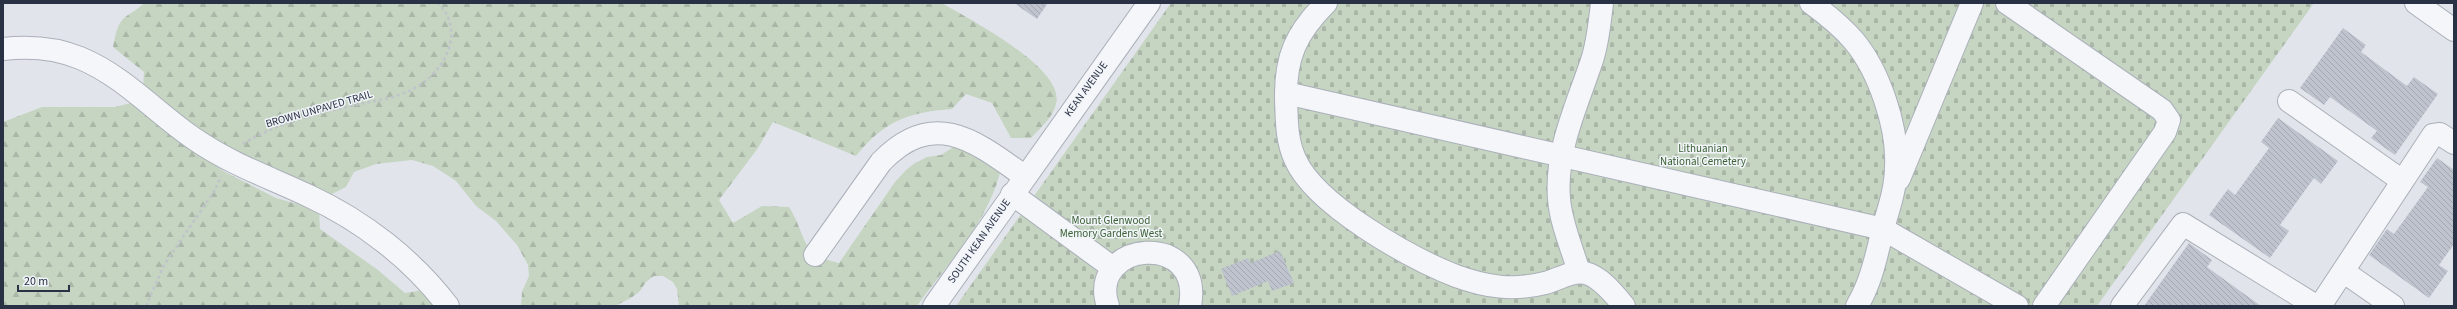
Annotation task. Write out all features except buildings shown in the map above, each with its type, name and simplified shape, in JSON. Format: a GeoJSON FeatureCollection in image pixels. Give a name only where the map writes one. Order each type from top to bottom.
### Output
{"type":"FeatureCollection","features":[{"type":"Feature","properties":{"kind":"street","name":"KEAN AVENUE"},"geometry":{"type":"LineString","coordinates":[[1024,176],[1148,3]]}},
{"type":"Feature","properties":{"kind":"street"},"geometry":{"type":"LineString","coordinates":[[1326,3],[1308,21],[1292,48],[1286,93],[1287,131],[1295,160],[1304,174],[1319,191],[1373,232],[1433,266],[1482,284],[1502,288],[1522,288],[1579,272],[1588,274],[1599,281],[1624,306]]}},
{"type":"Feature","properties":{"kind":"street"},"geometry":{"type":"LineString","coordinates":[[1579,272],[1561,215],[1559,198],[1561,157],[1567,128],[1593,56],[1602,3]]}},
{"type":"Feature","properties":{"kind":"street"},"geometry":{"type":"LineString","coordinates":[[1811,3],[1829,16],[1855,42],[1871,68],[1885,101],[1893,132],[1896,165],[1893,194]]}},
{"type":"Feature","properties":{"kind":"street"},"geometry":{"type":"LineString","coordinates":[[1857,306],[1868,282],[1893,194],[1972,3]]}},
{"type":"Feature","properties":{"kind":"street"},"geometry":{"type":"LineString","coordinates":[[2007,3],[2162,110],[2169,120],[2165,132],[2044,306]]}},
{"type":"Feature","properties":{"kind":"street"},"geometry":{"type":"LineString","coordinates":[[2416,3],[2454,30]]}},
{"type":"Feature","properties":{"kind":"street"},"geometry":{"type":"LineString","coordinates":[[3,49],[47,49],[65,52],[97,66],[196,140],[229,159],[309,196],[359,225],[392,248],[416,270],[448,306]]}},
{"type":"Feature","properties":{"kind":"street"},"geometry":{"type":"LineString","coordinates":[[1286,93],[1561,157],[1883,229],[2017,306]]}},
{"type":"Feature","properties":{"kind":"street"},"geometry":{"type":"LineString","coordinates":[[2289,101],[2401,180]]}},
{"type":"Feature","properties":{"kind":"street"},"geometry":{"type":"LineString","coordinates":[[815,254],[880,162],[893,149],[920,135],[952,134],[966,138],[984,147],[1024,176]]}},
{"type":"Feature","properties":{"kind":"street"},"geometry":{"type":"LineString","coordinates":[[2320,306],[2344,272],[2401,180],[2433,135],[2440,134],[2454,143]]}},
{"type":"Feature","properties":{"kind":"street","name":"SOUTH KEAN AVENUE"},"geometry":{"type":"LineString","coordinates":[[934,306],[1024,176]]}},
{"type":"Feature","properties":{"kind":"street"},"geometry":{"type":"LineString","coordinates":[[1012,194],[1113,268]]}},
{"type":"Feature","properties":{"kind":"street"},"geometry":{"type":"LineString","coordinates":[[2122,306],[2183,224],[2316,306]]}},
{"type":"Feature","properties":{"kind":"street"},"geometry":{"type":"LineString","coordinates":[[1108,306],[1106,289],[1113,268],[1133,254],[1147,251],[1161,253],[1175,260],[1186,272],[1191,283],[1190,306]]}},
{"type":"Feature","properties":{"kind":"street"},"geometry":{"type":"LineString","coordinates":[[2344,272],[2393,306]]}},
{"type":"Feature","properties":{"kind":"path","name":"BROWN UNPAVED TRAIL"},"geometry":{"type":"LineString","coordinates":[[146,306],[164,265],[215,190],[229,159],[238,147],[266,131],[347,107],[388,98],[412,90],[430,77],[441,64],[452,37],[452,25],[438,3]]}},
{"type":"Feature","properties":{"kind":"green space"},"geometry":{"type":"Polygon","coordinates":[[[144,3],[942,3],[992,32],[1031,60],[1046,75],[1055,90],[1056,104],[1052,114],[1031,138],[1011,138],[992,103],[966,94],[952,109],[937,110],[898,120],[877,134],[856,156],[773,122],[758,148],[719,200],[733,223],[762,206],[789,207],[810,249],[817,255],[839,263],[895,182],[915,163],[927,157],[941,155],[958,144],[982,156],[1000,173],[994,191],[976,226],[917,306],[679,306],[677,289],[673,282],[663,276],[654,276],[631,298],[615,306],[521,306],[522,292],[529,276],[528,265],[517,245],[496,221],[476,206],[456,181],[433,166],[412,160],[376,164],[354,172],[346,187],[328,196],[235,159],[143,88],[144,72],[113,47],[116,33],[123,19],[144,3]]]}},
{"type":"Feature","properties":{"kind":"green space","name":"Lithuanian National Cemetery"},"geometry":{"type":"Polygon","coordinates":[[[1171,3],[2314,3],[2097,306],[956,306],[1171,3]]]}},
{"type":"Feature","properties":{"kind":"green space"},"geometry":{"type":"Polygon","coordinates":[[[131,103],[225,172],[276,198],[319,210],[320,229],[378,270],[405,293],[423,290],[434,306],[3,306],[3,122],[42,107],[115,107],[131,103]]]}},
{"type":"Feature","properties":{"kind":"park label","name":"Mount Glenwood Memory Gardens West"},"geometry":{"type":"Point","coordinates":[1111,226]}}]}
